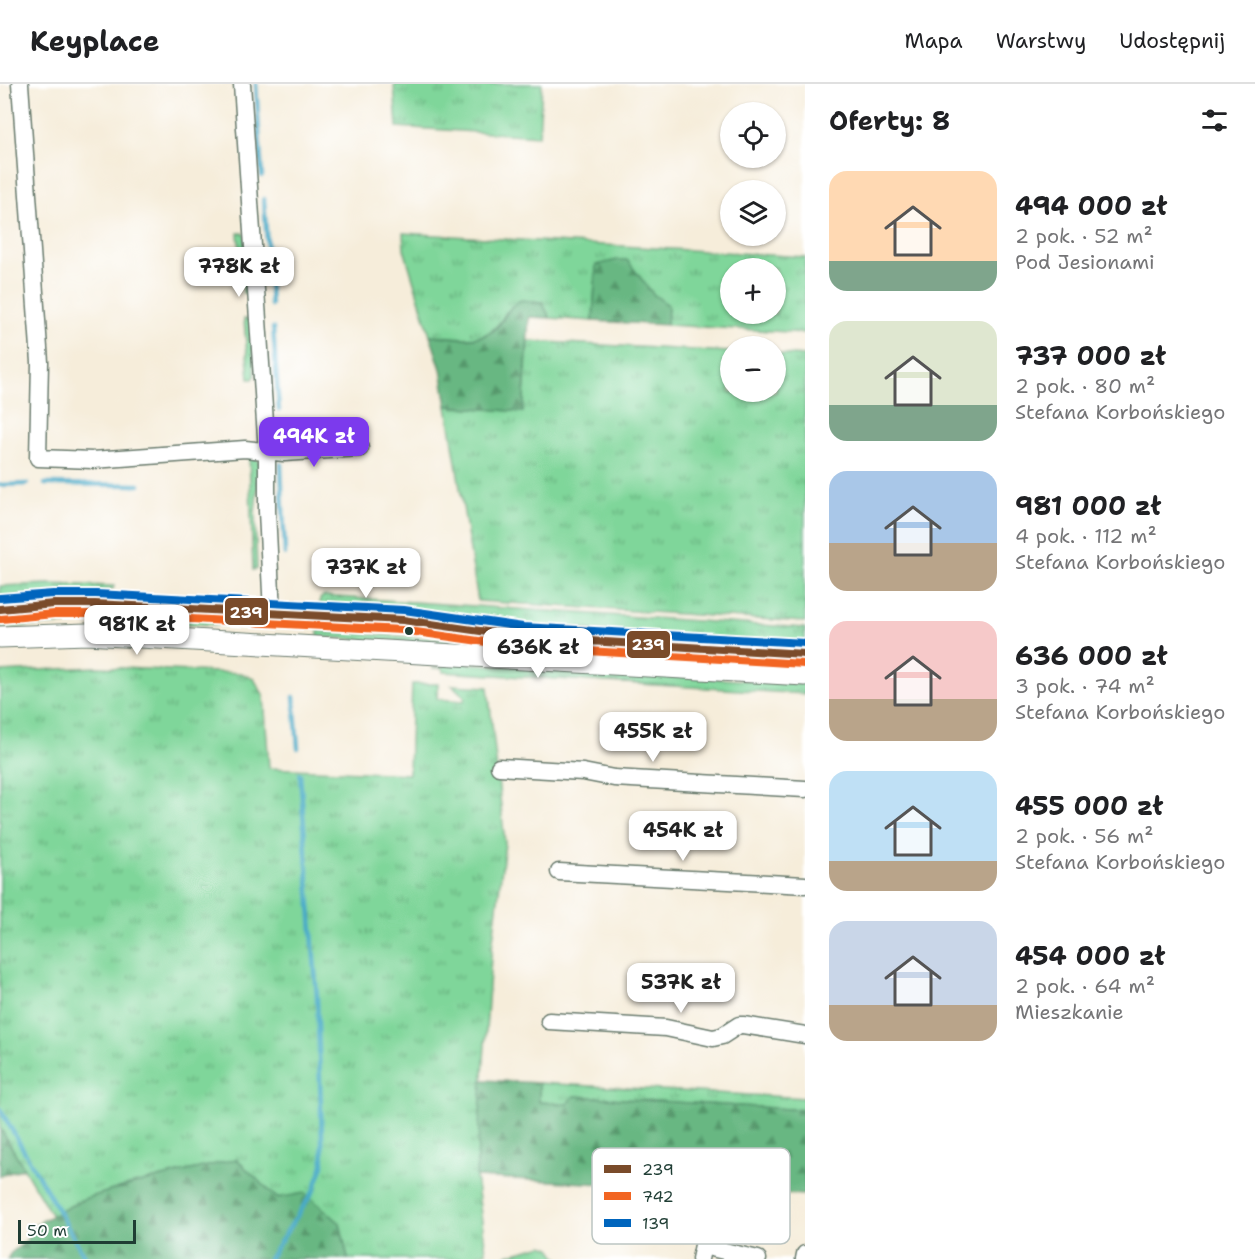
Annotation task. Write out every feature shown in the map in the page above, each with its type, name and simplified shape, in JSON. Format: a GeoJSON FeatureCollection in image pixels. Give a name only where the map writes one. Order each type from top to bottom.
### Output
{"type":"FeatureCollection","features":[{"type":"Feature","properties":{"kind":"street"},"geometry":{"type":"LineString","coordinates":[[20,84],[40,362],[38,458],[93,460],[245,449],[284,453],[360,448]]}},
{"type":"Feature","properties":{"kind":"street"},"geometry":{"type":"LineString","coordinates":[[242,84],[267,452],[267,511],[274,644]]}},
{"type":"Feature","properties":{"kind":"street"},"geometry":{"type":"LineString","coordinates":[[0,609],[54,604],[95,604],[403,620],[522,637],[805,654]]}},
{"type":"Feature","properties":{"kind":"street"},"geometry":{"type":"LineString","coordinates":[[0,637],[87,634],[805,675]]}},
{"type":"Feature","properties":{"kind":"street"},"geometry":{"type":"LineString","coordinates":[[499,767],[583,772],[614,778],[805,789]]}},
{"type":"Feature","properties":{"kind":"street"},"geometry":{"type":"LineString","coordinates":[[559,872],[805,885]]}},
{"type":"Feature","properties":{"kind":"street"},"geometry":{"type":"LineString","coordinates":[[549,1021],[657,1027],[713,1038],[723,1036],[739,1025],[805,1035]]}},
{"type":"Feature","properties":{"kind":"street"},"geometry":{"type":"LineString","coordinates":[[701,1252],[758,1259]]}},
{"type":"Feature","properties":{"kind":"street"},"geometry":{"type":"LineString","coordinates":[[804,1259],[805,1254]]}},
{"type":"Feature","properties":{"kind":"green space"},"geometry":{"type":"Polygon","coordinates":[[[394,84],[542,84],[539,136],[397,127],[394,84]]]}},
{"type":"Feature","properties":{"kind":"green space"},"geometry":{"type":"Polygon","coordinates":[[[238,233],[245,235],[249,290],[246,293],[243,293],[238,233]]]}},
{"type":"Feature","properties":{"kind":"green space"},"geometry":{"type":"Polygon","coordinates":[[[403,233],[805,257],[805,333],[667,325],[668,305],[646,286],[596,265],[593,321],[550,318],[542,302],[506,312],[491,331],[483,335],[464,338],[430,335],[404,249],[403,233]]]}},
{"type":"Feature","properties":{"kind":"green space"},"geometry":{"type":"Polygon","coordinates":[[[627,260],[653,294],[668,305],[667,325],[593,321],[596,265],[627,260]]]}},
{"type":"Feature","properties":{"kind":"green space"},"geometry":{"type":"Polygon","coordinates":[[[521,300],[542,302],[550,318],[529,317],[523,412],[447,406],[441,369],[430,335],[467,338],[485,335],[499,325],[510,308],[521,300]]]}},
{"type":"Feature","properties":{"kind":"green space"},"geometry":{"type":"Polygon","coordinates":[[[244,319],[251,321],[255,376],[253,379],[249,379],[244,319]]]}},
{"type":"Feature","properties":{"kind":"green space"},"geometry":{"type":"Polygon","coordinates":[[[528,341],[720,351],[720,402],[786,402],[786,355],[805,356],[805,622],[478,601],[447,406],[523,412],[528,341]]]}},
{"type":"Feature","properties":{"kind":"green space"},"geometry":{"type":"Polygon","coordinates":[[[249,455],[257,459],[260,464],[255,513],[257,569],[253,570],[249,455]]]}},
{"type":"Feature","properties":{"kind":"green space"},"geometry":{"type":"Polygon","coordinates":[[[50,584],[114,586],[113,589],[80,595],[70,592],[0,597],[0,586],[50,584]]]}},
{"type":"Feature","properties":{"kind":"green space"},"geometry":{"type":"Polygon","coordinates":[[[323,596],[805,628],[805,644],[518,626],[320,606],[320,599],[323,596]]]}},
{"type":"Feature","properties":{"kind":"green space"},"geometry":{"type":"Polygon","coordinates":[[[81,612],[226,619],[226,625],[120,621],[0,628],[0,617],[81,612]]]}},
{"type":"Feature","properties":{"kind":"green space"},"geometry":{"type":"Polygon","coordinates":[[[318,631],[805,662],[805,666],[318,637],[318,631]]]}},
{"type":"Feature","properties":{"kind":"green space"},"geometry":{"type":"Polygon","coordinates":[[[459,663],[805,684],[805,694],[443,672],[443,668],[432,668],[459,663]]]}},
{"type":"Feature","properties":{"kind":"green space"},"geometry":{"type":"Polygon","coordinates":[[[97,667],[241,673],[254,679],[264,696],[269,768],[409,774],[412,684],[438,684],[437,699],[464,701],[465,697],[452,685],[488,687],[505,843],[491,957],[476,1177],[486,1252],[476,1255],[476,1259],[348,1259],[340,1223],[277,1198],[236,1159],[126,1186],[84,1199],[52,1216],[0,1128],[0,672],[97,667]]]}},
{"type":"Feature","properties":{"kind":"green space"},"geometry":{"type":"Polygon","coordinates":[[[482,1080],[539,1083],[539,1102],[567,1104],[574,1096],[805,1110],[805,1195],[790,1194],[790,1148],[592,1148],[592,1183],[476,1177],[482,1080]]]}},
{"type":"Feature","properties":{"kind":"green space"},"geometry":{"type":"Polygon","coordinates":[[[539,1083],[805,1098],[805,1110],[574,1096],[567,1104],[539,1102],[539,1083]]]}},
{"type":"Feature","properties":{"kind":"green space"},"geometry":{"type":"Polygon","coordinates":[[[0,1128],[24,1168],[0,1176],[0,1128]]]}},
{"type":"Feature","properties":{"kind":"green space"},"geometry":{"type":"Polygon","coordinates":[[[236,1159],[277,1198],[305,1193],[340,1223],[348,1259],[7,1259],[26,1241],[34,1225],[84,1199],[126,1186],[236,1159]]]}},
{"type":"Feature","properties":{"kind":"green space"},"geometry":{"type":"Polygon","coordinates":[[[543,1245],[551,1248],[559,1259],[504,1259],[507,1255],[543,1245]]]}},
{"type":"Feature","properties":{"kind":"waterway"},"geometry":{"type":"LineString","coordinates":[[256,84],[262,176]]}},
{"type":"Feature","properties":{"kind":"waterway"},"geometry":{"type":"LineString","coordinates":[[264,199],[271,305]]}},
{"type":"Feature","properties":{"kind":"waterway"},"geometry":{"type":"LineString","coordinates":[[273,328],[279,410]]}},
{"type":"Feature","properties":{"kind":"waterway"},"geometry":{"type":"LineString","coordinates":[[281,464],[285,554]]}},
{"type":"Feature","properties":{"kind":"waterway"},"geometry":{"type":"LineString","coordinates":[[0,485],[27,484]]}},
{"type":"Feature","properties":{"kind":"waterway"},"geometry":{"type":"LineString","coordinates":[[45,484],[139,485]]}},
{"type":"Feature","properties":{"kind":"waterway"},"geometry":{"type":"LineString","coordinates":[[294,697],[298,748]]}},
{"type":"Feature","properties":{"kind":"waterway"},"geometry":{"type":"LineString","coordinates":[[269,1259],[314,1190],[323,1165],[317,997],[300,774]]}},
{"type":"Feature","properties":{"kind":"waterway"},"geometry":{"type":"LineString","coordinates":[[0,1109],[86,1259]]}},
{"type":"Feature","properties":{"kind":"transit line","name":"139"},"geometry":{"type":"LineString","coordinates":[[0,598],[96,594],[404,610],[523,627],[805,643]]}},
{"type":"Feature","properties":{"kind":"transit line","name":"239"},"geometry":{"type":"LineString","coordinates":[[0,609],[54,604],[95,604],[403,620],[522,637],[805,654]]}},
{"type":"Feature","properties":{"kind":"transit line","name":"742"},"geometry":{"type":"LineString","coordinates":[[1,619],[54,614],[95,614],[402,630],[521,647],[804,664]]}}]}
